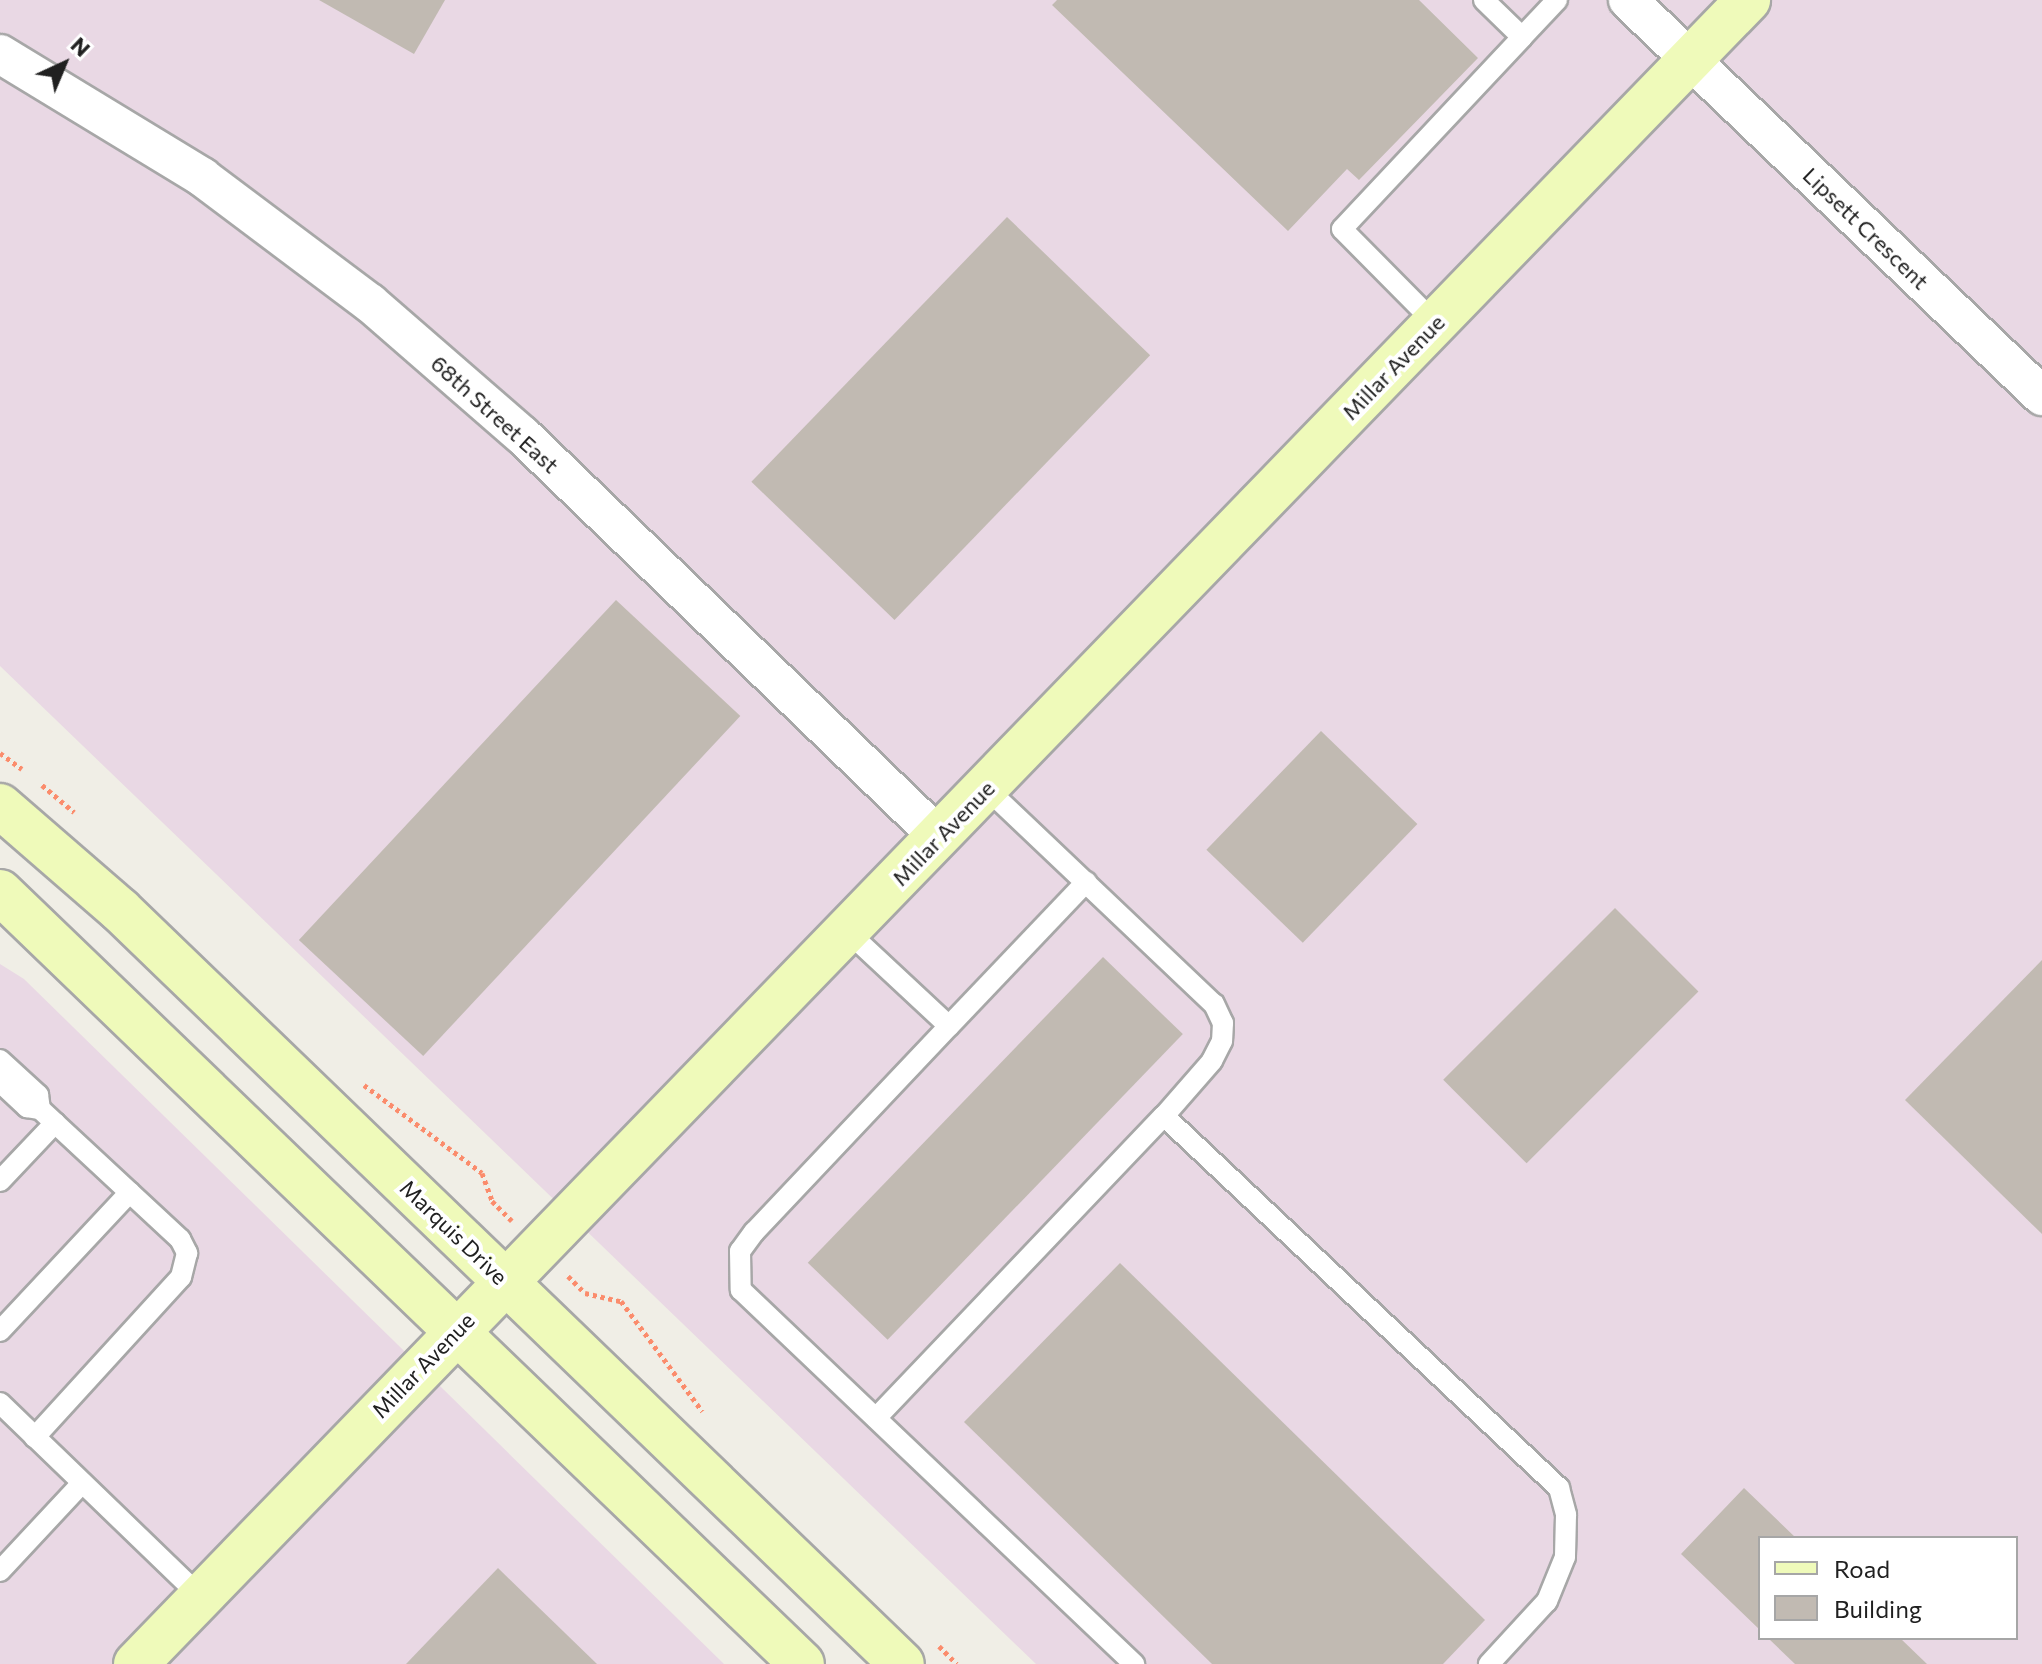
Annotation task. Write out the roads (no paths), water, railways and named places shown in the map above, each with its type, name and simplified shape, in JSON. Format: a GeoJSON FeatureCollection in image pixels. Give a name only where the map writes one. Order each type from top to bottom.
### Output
{"type":"FeatureCollection","features":[{"type":"Feature","properties":{"kind":"main road","name":"Millar Avenue"},"geometry":{"type":"LineString","coordinates":[[136,1664],[503,1280],[939,837],[1748,0]]}},
{"type":"Feature","properties":{"kind":"main road","name":"Marquis Drive"},"geometry":{"type":"LineString","coordinates":[[0,806],[120,910],[902,1664]]}},
{"type":"Feature","properties":{"kind":"main road"},"geometry":{"type":"LineString","coordinates":[[0,892],[802,1664]]}},
{"type":"Feature","properties":{"kind":"street","name":"Lipsett Crescent"},"geometry":{"type":"LineString","coordinates":[[1628,0],[2042,396]]}},
{"type":"Feature","properties":{"kind":"street","name":"68th Street East"},"geometry":{"type":"LineString","coordinates":[[0,54],[202,177],[370,303],[522,435],[939,837]]}},
{"type":"Feature","properties":{"kind":"lane"},"geometry":{"type":"LineString","coordinates":[[1484,0],[1522,37]]}},
{"type":"Feature","properties":{"kind":"lane"},"geometry":{"type":"LineString","coordinates":[[1435,323],[1342,229],[1557,0]]}},
{"type":"Feature","properties":{"kind":"lane"},"geometry":{"type":"LineString","coordinates":[[876,1418],[1164,1116],[1212,1061],[1223,1023],[1214,1004],[986,788]]}},
{"type":"Feature","properties":{"kind":"lane"},"geometry":{"type":"LineString","coordinates":[[1086,882],[740,1251],[741,1290],[1134,1664]]}},
{"type":"Feature","properties":{"kind":"lane"},"geometry":{"type":"LineString","coordinates":[[847,931],[949,1026]]}},
{"type":"Feature","properties":{"kind":"lane"},"geometry":{"type":"LineString","coordinates":[[0,1060],[38,1095],[47,1116]]}},
{"type":"Feature","properties":{"kind":"lane"},"geometry":{"type":"LineString","coordinates":[[0,1082],[27,1107],[47,1116],[180,1239],[187,1267],[35,1437]]}},
{"type":"Feature","properties":{"kind":"lane"},"geometry":{"type":"LineString","coordinates":[[0,1181],[47,1116]]}},
{"type":"Feature","properties":{"kind":"lane"},"geometry":{"type":"LineString","coordinates":[[1164,1116],[1559,1488],[1566,1515],[1565,1557],[1547,1601],[1489,1664]]}},
{"type":"Feature","properties":{"kind":"lane"},"geometry":{"type":"LineString","coordinates":[[0,1331],[130,1192]]}},
{"type":"Feature","properties":{"kind":"lane"},"geometry":{"type":"LineString","coordinates":[[0,1403],[201,1597]]}},
{"type":"Feature","properties":{"kind":"lane"},"geometry":{"type":"LineString","coordinates":[[0,1571],[82,1483]]}}]}
